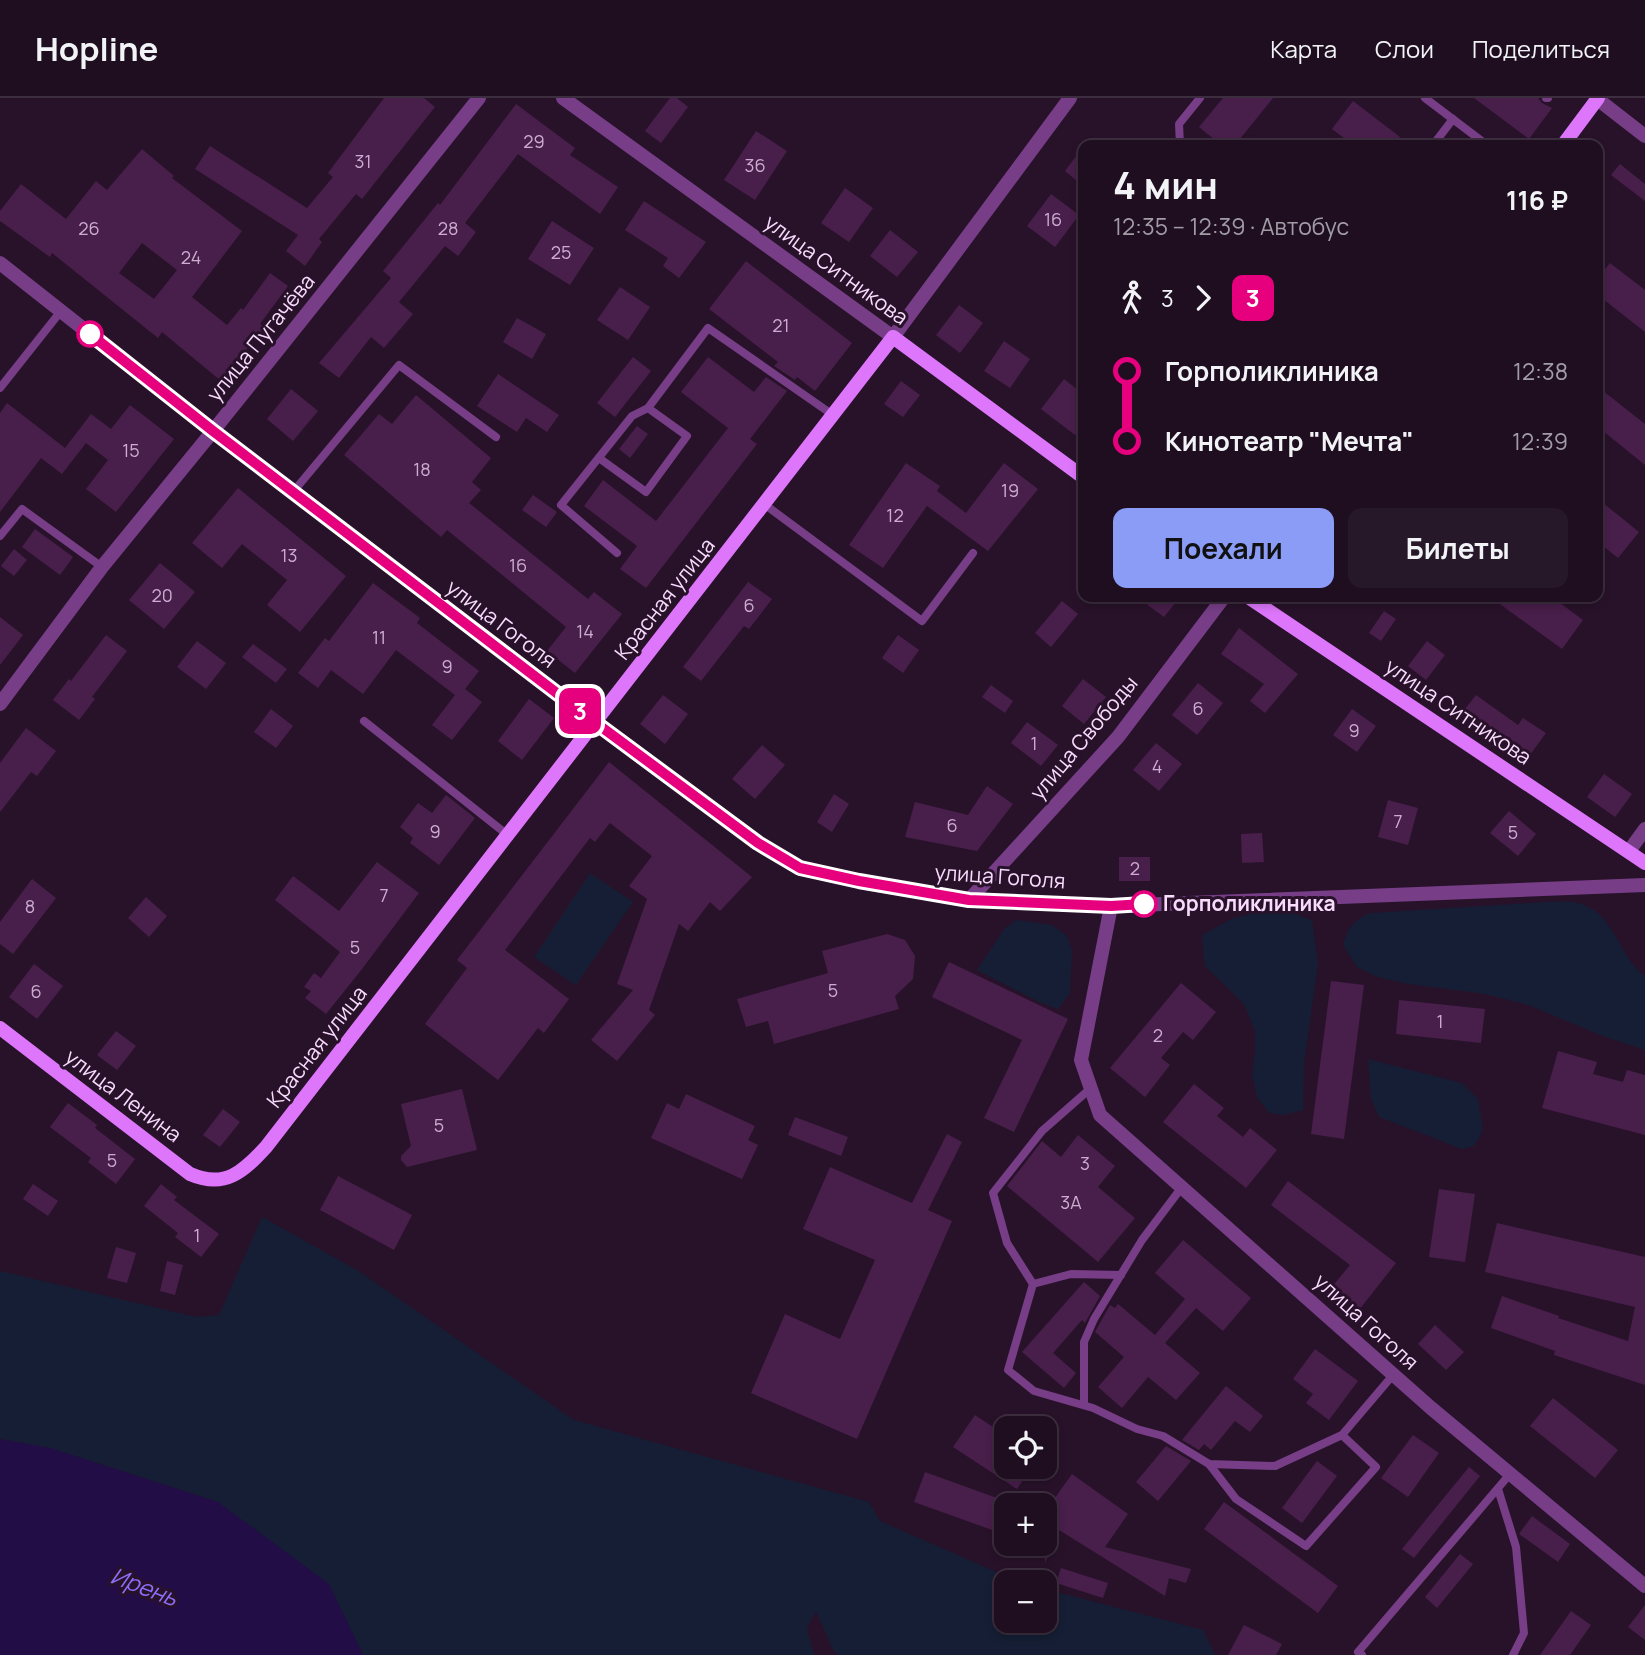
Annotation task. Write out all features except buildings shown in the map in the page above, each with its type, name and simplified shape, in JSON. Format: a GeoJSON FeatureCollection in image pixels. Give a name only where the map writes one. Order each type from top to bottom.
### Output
{"type":"FeatureCollection","features":[{"type":"Feature","properties":{"kind":"main road"},"geometry":{"type":"LineString","coordinates":[[1567,140],[1597,98]]}},
{"type":"Feature","properties":{"kind":"main road","name":"Красная улица"},"geometry":{"type":"LineString","coordinates":[[227,1179],[241,1171],[266,1147],[893,337]]}},
{"type":"Feature","properties":{"kind":"main road","name":"улица Ситникова"},"geometry":{"type":"LineString","coordinates":[[893,337],[1078,473]]}},
{"type":"Feature","properties":{"kind":"main road","name":"улица Ситникова"},"geometry":{"type":"LineString","coordinates":[[1256,602],[1645,863]]}},
{"type":"Feature","properties":{"kind":"main road","name":"улица Ленина"},"geometry":{"type":"LineString","coordinates":[[0,1028],[190,1174],[216,1181],[227,1179]]}},
{"type":"Feature","properties":{"kind":"street","name":"улица Пугачёва"},"geometry":{"type":"LineString","coordinates":[[0,704],[102,567],[479,98]]}},
{"type":"Feature","properties":{"kind":"street","name":"улица Ситникова"},"geometry":{"type":"LineString","coordinates":[[563,98],[893,337]]}},
{"type":"Feature","properties":{"kind":"street","name":"Красная улица"},"geometry":{"type":"LineString","coordinates":[[893,337],[1070,98]]}},
{"type":"Feature","properties":{"kind":"street"},"geometry":{"type":"LineString","coordinates":[[1597,98],[1645,136]]}},
{"type":"Feature","properties":{"kind":"street","name":"улица Гоголя"},"geometry":{"type":"LineString","coordinates":[[0,263],[213,431],[596,723],[758,843],[800,868],[969,900],[1111,906],[1645,885]]}},
{"type":"Feature","properties":{"kind":"street","name":"улица Свободы"},"geometry":{"type":"LineString","coordinates":[[969,900],[1118,737],[1220,602]]}},
{"type":"Feature","properties":{"kind":"street"},"geometry":{"type":"LineString","coordinates":[[1629,851],[1645,829]]}},
{"type":"Feature","properties":{"kind":"street","name":"улица Гоголя"},"geometry":{"type":"LineString","coordinates":[[1111,906],[1081,1060],[1100,1115],[1393,1375],[1645,1586]]}},
{"type":"Feature","properties":{"kind":"lane"},"geometry":{"type":"LineString","coordinates":[[1180,140],[1179,124],[1200,98]]}},
{"type":"Feature","properties":{"kind":"lane"},"geometry":{"type":"LineString","coordinates":[[1425,98],[1480,140]]}},
{"type":"Feature","properties":{"kind":"lane"},"geometry":{"type":"LineString","coordinates":[[1437,140],[1453,119]]}},
{"type":"Feature","properties":{"kind":"lane"},"geometry":{"type":"LineString","coordinates":[[0,388],[61,311]]}},
{"type":"Feature","properties":{"kind":"lane"},"geometry":{"type":"LineString","coordinates":[[617,552],[561,505],[632,416],[648,408],[708,328],[833,415]]}},
{"type":"Feature","properties":{"kind":"lane"},"geometry":{"type":"LineString","coordinates":[[293,492],[399,365],[496,437]]}},
{"type":"Feature","properties":{"kind":"lane"},"geometry":{"type":"LineString","coordinates":[[599,458],[646,492],[687,436],[648,408]]}},
{"type":"Feature","properties":{"kind":"lane"},"geometry":{"type":"LineString","coordinates":[[764,504],[922,621],[973,553]]}},
{"type":"Feature","properties":{"kind":"lane"},"geometry":{"type":"LineString","coordinates":[[0,536],[22,509],[102,567]]}},
{"type":"Feature","properties":{"kind":"lane"},"geometry":{"type":"LineString","coordinates":[[364,721],[509,836]]}},
{"type":"Feature","properties":{"kind":"lane"},"geometry":{"type":"LineString","coordinates":[[1091,1088],[1042,1131],[993,1193],[1007,1243],[1032,1284],[1007,1370],[1034,1391],[1084,1405],[1137,1429],[1163,1436],[1209,1464],[1236,1499],[1306,1546],[1376,1467],[1342,1435]]}},
{"type":"Feature","properties":{"kind":"lane"},"geometry":{"type":"LineString","coordinates":[[1084,1405],[1084,1342],[1094,1319],[1142,1240],[1182,1188]]}},
{"type":"Feature","properties":{"kind":"lane"},"geometry":{"type":"LineString","coordinates":[[1032,1284],[1071,1274],[1121,1275]]}},
{"type":"Feature","properties":{"kind":"lane"},"geometry":{"type":"LineString","coordinates":[[1209,1464],[1275,1466],[1342,1435],[1393,1375]]}},
{"type":"Feature","properties":{"kind":"lane"},"geometry":{"type":"LineString","coordinates":[[1362,1655],[1358,1653],[1510,1474]]}},
{"type":"Feature","properties":{"kind":"lane"},"geometry":{"type":"LineString","coordinates":[[1498,1489],[1516,1547],[1523,1621],[1524,1633],[1513,1655]]}},
{"type":"Feature","properties":{"kind":"shaded area"},"geometry":{"type":"Polygon","coordinates":[[[590,873],[633,902],[576,985],[534,957],[590,873]]]}},
{"type":"Feature","properties":{"kind":"shaded area"},"geometry":{"type":"Polygon","coordinates":[[[1573,902],[1592,909],[1602,917],[1629,959],[1645,976],[1645,1050],[1528,1005],[1485,994],[1377,977],[1357,967],[1343,945],[1352,925],[1371,913],[1573,902]]]}},
{"type":"Feature","properties":{"kind":"shaded area"},"geometry":{"type":"Polygon","coordinates":[[[1278,908],[1312,920],[1318,963],[1304,1064],[1303,1110],[1283,1115],[1269,1113],[1257,1097],[1252,1074],[1255,1031],[1244,1004],[1205,966],[1202,935],[1233,918],[1278,908]]]}},
{"type":"Feature","properties":{"kind":"shaded area"},"geometry":{"type":"Polygon","coordinates":[[[1017,920],[1052,925],[1066,935],[1072,950],[1070,993],[1058,1009],[977,970],[1005,928],[1017,920]]]}},
{"type":"Feature","properties":{"kind":"shaded area"},"geometry":{"type":"Polygon","coordinates":[[[1368,1059],[1462,1083],[1478,1099],[1483,1130],[1474,1146],[1462,1149],[1379,1117],[1371,1099],[1368,1059]]]}},
{"type":"Feature","properties":{"kind":"shaded area"},"geometry":{"type":"Polygon","coordinates":[[[262,1217],[357,1270],[574,1420],[869,1502],[880,1521],[994,1571],[994,1633],[1057,1633],[1057,1592],[1203,1630],[1215,1655],[840,1655],[834,1652],[816,1611],[807,1628],[814,1655],[363,1655],[361,1649],[218,1502],[50,1448],[0,1439],[0,1271],[196,1317],[219,1315],[262,1217]]]}},
{"type":"Feature","properties":{"kind":"water","name":"Ирень"},"geometry":{"type":"Polygon","coordinates":[[[0,1439],[50,1448],[218,1502],[329,1584],[363,1655],[0,1655],[0,1439]]]}},
{"type":"Feature","properties":{"kind":"bus line","name":"3"},"geometry":{"type":"LineString","coordinates":[[90,334],[596,723],[758,843],[800,868],[969,900],[1111,906],[1144,904]]}},
{"type":"Feature","properties":{"kind":"place","name":"Горполиклиника"},"geometry":{"type":"Point","coordinates":[1144,904]}}]}
